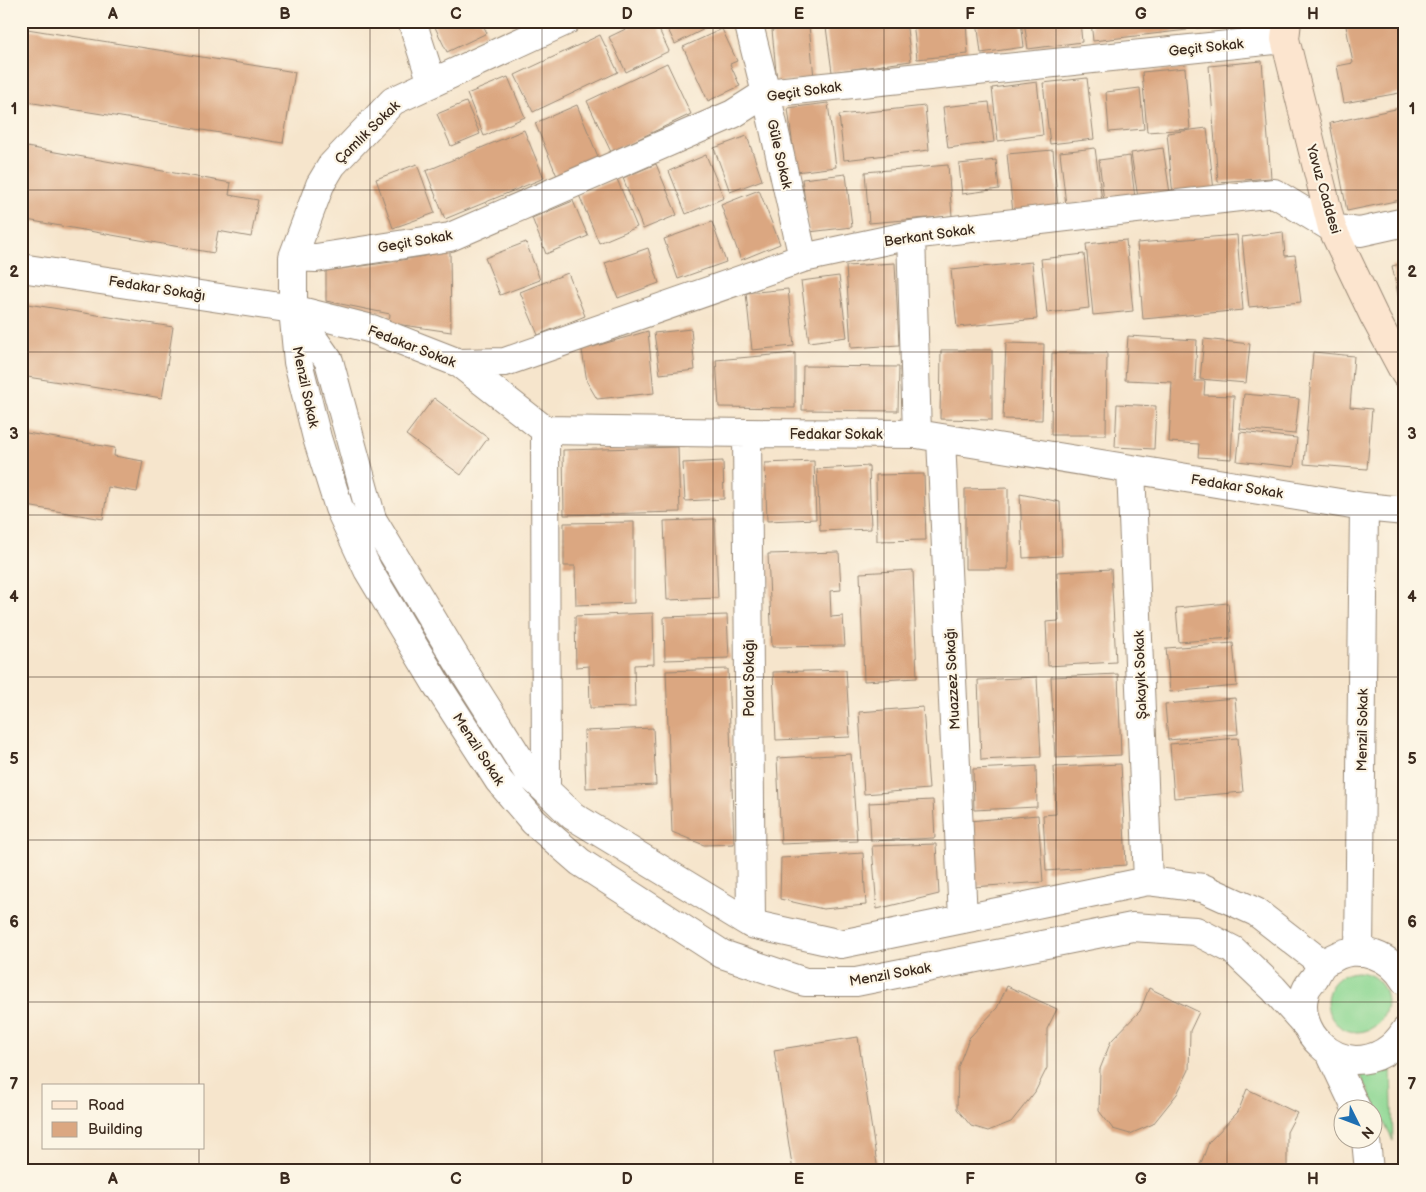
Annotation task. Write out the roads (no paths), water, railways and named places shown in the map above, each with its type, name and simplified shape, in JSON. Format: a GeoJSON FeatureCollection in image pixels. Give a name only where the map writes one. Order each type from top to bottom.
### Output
{"type":"FeatureCollection","features":[{"type":"Feature","properties":{"kind":"street"},"geometry":{"type":"LineString","coordinates":[[412,21],[432,83]]}},
{"type":"Feature","properties":{"kind":"street","name":"Çamlık Sokak"},"geometry":{"type":"LineString","coordinates":[[293,309],[293,258],[320,185],[332,165],[394,101],[566,21]]}},
{"type":"Feature","properties":{"kind":"street","name":"Güle Sokak"},"geometry":{"type":"LineString","coordinates":[[748,21],[803,258]]}},
{"type":"Feature","properties":{"kind":"street","name":"Geçit Sokak"},"geometry":{"type":"LineString","coordinates":[[293,258],[316,258],[450,236],[733,114],[766,93],[1286,30]]}},
{"type":"Feature","properties":{"kind":"street","name":"Yavuz Caddesi"},"geometry":{"type":"LineString","coordinates":[[1286,30],[1332,228],[1374,316],[1405,374]]}},
{"type":"Feature","properties":{"kind":"street","name":"Berkant Sokak"},"geometry":{"type":"LineString","coordinates":[[460,363],[505,362],[803,258],[911,235],[1274,194],[1332,228],[1360,232],[1405,222]]}},
{"type":"Feature","properties":{"kind":"street","name":"Muazzez Sokağı"},"geometry":{"type":"LineString","coordinates":[[911,235],[929,437],[963,920]]}},
{"type":"Feature","properties":{"kind":"street","name":"Fedakar Sokağı"},"geometry":{"type":"LineString","coordinates":[[21,268],[293,309]]}},
{"type":"Feature","properties":{"kind":"street","name":"Fedakar Sokak"},"geometry":{"type":"LineString","coordinates":[[293,309],[372,329],[460,363],[545,430],[929,437],[1364,507],[1405,511]]}},
{"type":"Feature","properties":{"kind":"street","name":"Menzil Sokak"},"geometry":{"type":"LineString","coordinates":[[293,309],[329,361],[372,519],[460,665],[529,774],[573,816],[751,924],[841,944],[1148,880],[1203,888],[1256,912],[1323,964]]}},
{"type":"Feature","properties":{"kind":"street","name":"Menzil Sokak"},"geometry":{"type":"LineString","coordinates":[[293,309],[298,362],[317,438],[339,508],[368,570],[499,781],[534,822],[580,862],[722,954],[805,982],[856,982],[1132,926],[1196,931],[1233,950],[1274,988],[1307,1026],[1315,1040],[1330,1053]]}},
{"type":"Feature","properties":{"kind":"street"},"geometry":{"type":"LineString","coordinates":[[545,430],[546,790]]}},
{"type":"Feature","properties":{"kind":"street","name":"Polat Sokağı"},"geometry":{"type":"LineString","coordinates":[[747,433],[751,924]]}},
{"type":"Feature","properties":{"kind":"street","name":"Şakayık Sokak"},"geometry":{"type":"LineString","coordinates":[[1131,469],[1148,880]]}},
{"type":"Feature","properties":{"kind":"street","name":"Menzil Sokak"},"geometry":{"type":"LineString","coordinates":[[1359,952],[1364,507]]}},
{"type":"Feature","properties":{"kind":"street"},"geometry":{"type":"LineString","coordinates":[[1307,1026],[1303,1009],[1305,992],[1323,964],[1338,955],[1354,952],[1371,953],[1387,960],[1400,971],[1405,981]]}},
{"type":"Feature","properties":{"kind":"street"},"geometry":{"type":"LineString","coordinates":[[1330,1053],[1347,1059],[1366,1060],[1384,1053],[1398,1041],[1405,1031]]}},
{"type":"Feature","properties":{"kind":"street"},"geometry":{"type":"LineString","coordinates":[[1330,1053],[1352,1100]]}},
{"type":"Feature","properties":{"kind":"street"},"geometry":{"type":"LineString","coordinates":[[1367,1150],[1369,1171]]}}]}
